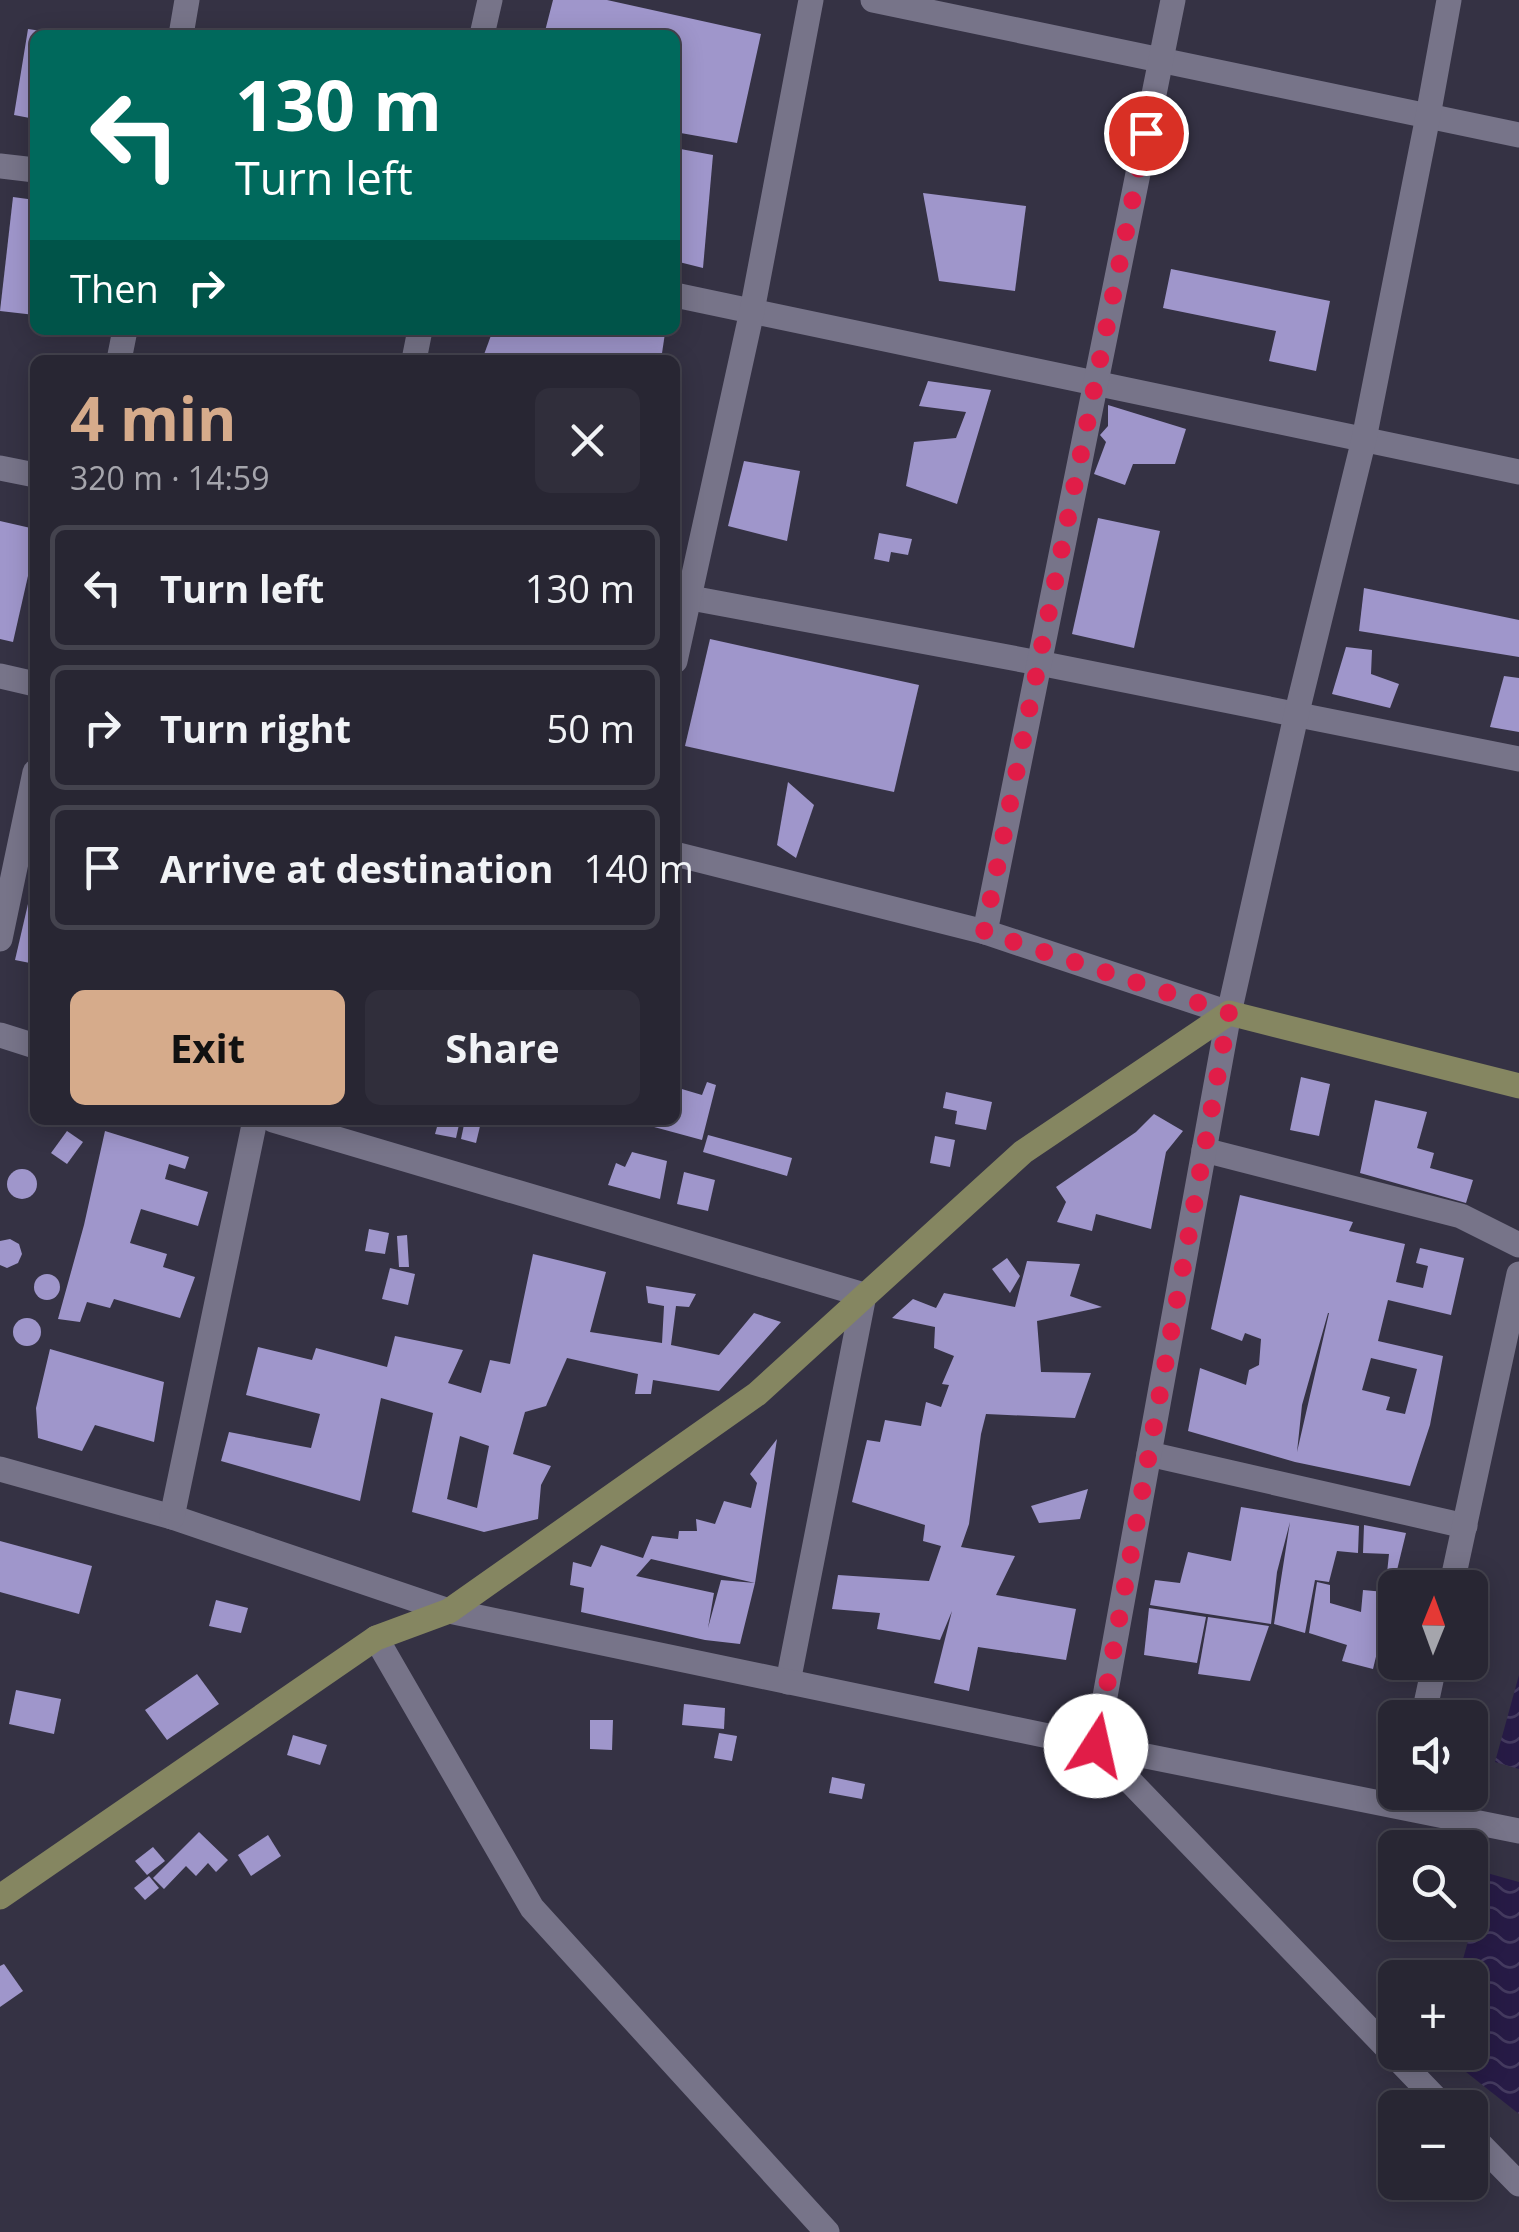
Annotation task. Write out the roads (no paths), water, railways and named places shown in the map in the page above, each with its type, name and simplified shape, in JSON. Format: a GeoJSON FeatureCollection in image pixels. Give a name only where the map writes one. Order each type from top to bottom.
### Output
{"type":"FeatureCollection","features":[{"type":"Feature","properties":{"kind":"main road"},"geometry":{"type":"LineString","coordinates":[[0,1897],[376,1638],[449,1611],[757,1394],[1023,1152],[1229,1013],[1519,1086]]}},
{"type":"Feature","properties":{"kind":"street"},"geometry":{"type":"LineString","coordinates":[[181,30],[187,0]]}},
{"type":"Feature","properties":{"kind":"street"},"geometry":{"type":"LineString","coordinates":[[483,30],[490,0]]}},
{"type":"Feature","properties":{"kind":"street"},"geometry":{"type":"LineString","coordinates":[[810,0],[752,311],[682,596],[1519,759]]}},
{"type":"Feature","properties":{"kind":"street"},"geometry":{"type":"LineString","coordinates":[[873,0],[1519,136]]}},
{"type":"Feature","properties":{"kind":"street"},"geometry":{"type":"LineString","coordinates":[[984,932],[1173,0]]}},
{"type":"Feature","properties":{"kind":"street"},"geometry":{"type":"LineString","coordinates":[[1096,1746],[1229,1013],[1364,439],[1449,0]]}},
{"type":"Feature","properties":{"kind":"street"},"geometry":{"type":"LineString","coordinates":[[0,166],[30,169]]}},
{"type":"Feature","properties":{"kind":"street"},"geometry":{"type":"LineString","coordinates":[[680,296],[1519,472]]}},
{"type":"Feature","properties":{"kind":"street"},"geometry":{"type":"LineString","coordinates":[[0,468],[30,473]]}},
{"type":"Feature","properties":{"kind":"street"},"geometry":{"type":"LineString","coordinates":[[0,676],[30,683]]}},
{"type":"Feature","properties":{"kind":"street"},"geometry":{"type":"LineString","coordinates":[[0,939],[30,796]]}},
{"type":"Feature","properties":{"kind":"street"},"geometry":{"type":"LineString","coordinates":[[680,855],[984,932],[1229,1013]]}},
{"type":"Feature","properties":{"kind":"street"},"geometry":{"type":"LineString","coordinates":[[0,1034],[30,1044]]}},
{"type":"Feature","properties":{"kind":"street"},"geometry":{"type":"LineString","coordinates":[[172,1517],[254,1125]]}},
{"type":"Feature","properties":{"kind":"street"},"geometry":{"type":"LineString","coordinates":[[290,1125],[864,1295],[788,1682]]}},
{"type":"Feature","properties":{"kind":"street"},"geometry":{"type":"LineString","coordinates":[[1204,1150],[1461,1216],[1519,1245]]}},
{"type":"Feature","properties":{"kind":"street"},"geometry":{"type":"LineString","coordinates":[[1456,1570],[1519,1274]]}},
{"type":"Feature","properties":{"kind":"street"},"geometry":{"type":"LineString","coordinates":[[1149,1454],[1465,1526]]}},
{"type":"Feature","properties":{"kind":"street"},"geometry":{"type":"LineString","coordinates":[[0,1469],[172,1517],[449,1611],[1096,1746],[1378,1795]]}},
{"type":"Feature","properties":{"kind":"street"},"geometry":{"type":"LineString","coordinates":[[376,1638],[532,1908],[827,2232]]}},
{"type":"Feature","properties":{"kind":"street"},"geometry":{"type":"LineString","coordinates":[[1096,1746],[1428,2090]]}},
{"type":"Feature","properties":{"kind":"street"},"geometry":{"type":"LineString","coordinates":[[1442,1810],[1519,1831]]}},
{"type":"Feature","properties":{"kind":"street"},"geometry":{"type":"LineString","coordinates":[[1488,2152],[1519,2184]]}},
{"type":"Feature","properties":{"kind":"water"},"geometry":{"type":"Polygon","coordinates":[[[1519,1675],[1519,1769],[1495,1762],[1519,1675]]]}},
{"type":"Feature","properties":{"kind":"water"},"geometry":{"type":"Polygon","coordinates":[[[1488,1873],[1519,1882],[1519,2114],[1463,2070],[1488,2070],[1488,1960],[1463,1960],[1468,1940],[1488,1940],[1488,1873]]]}}]}
